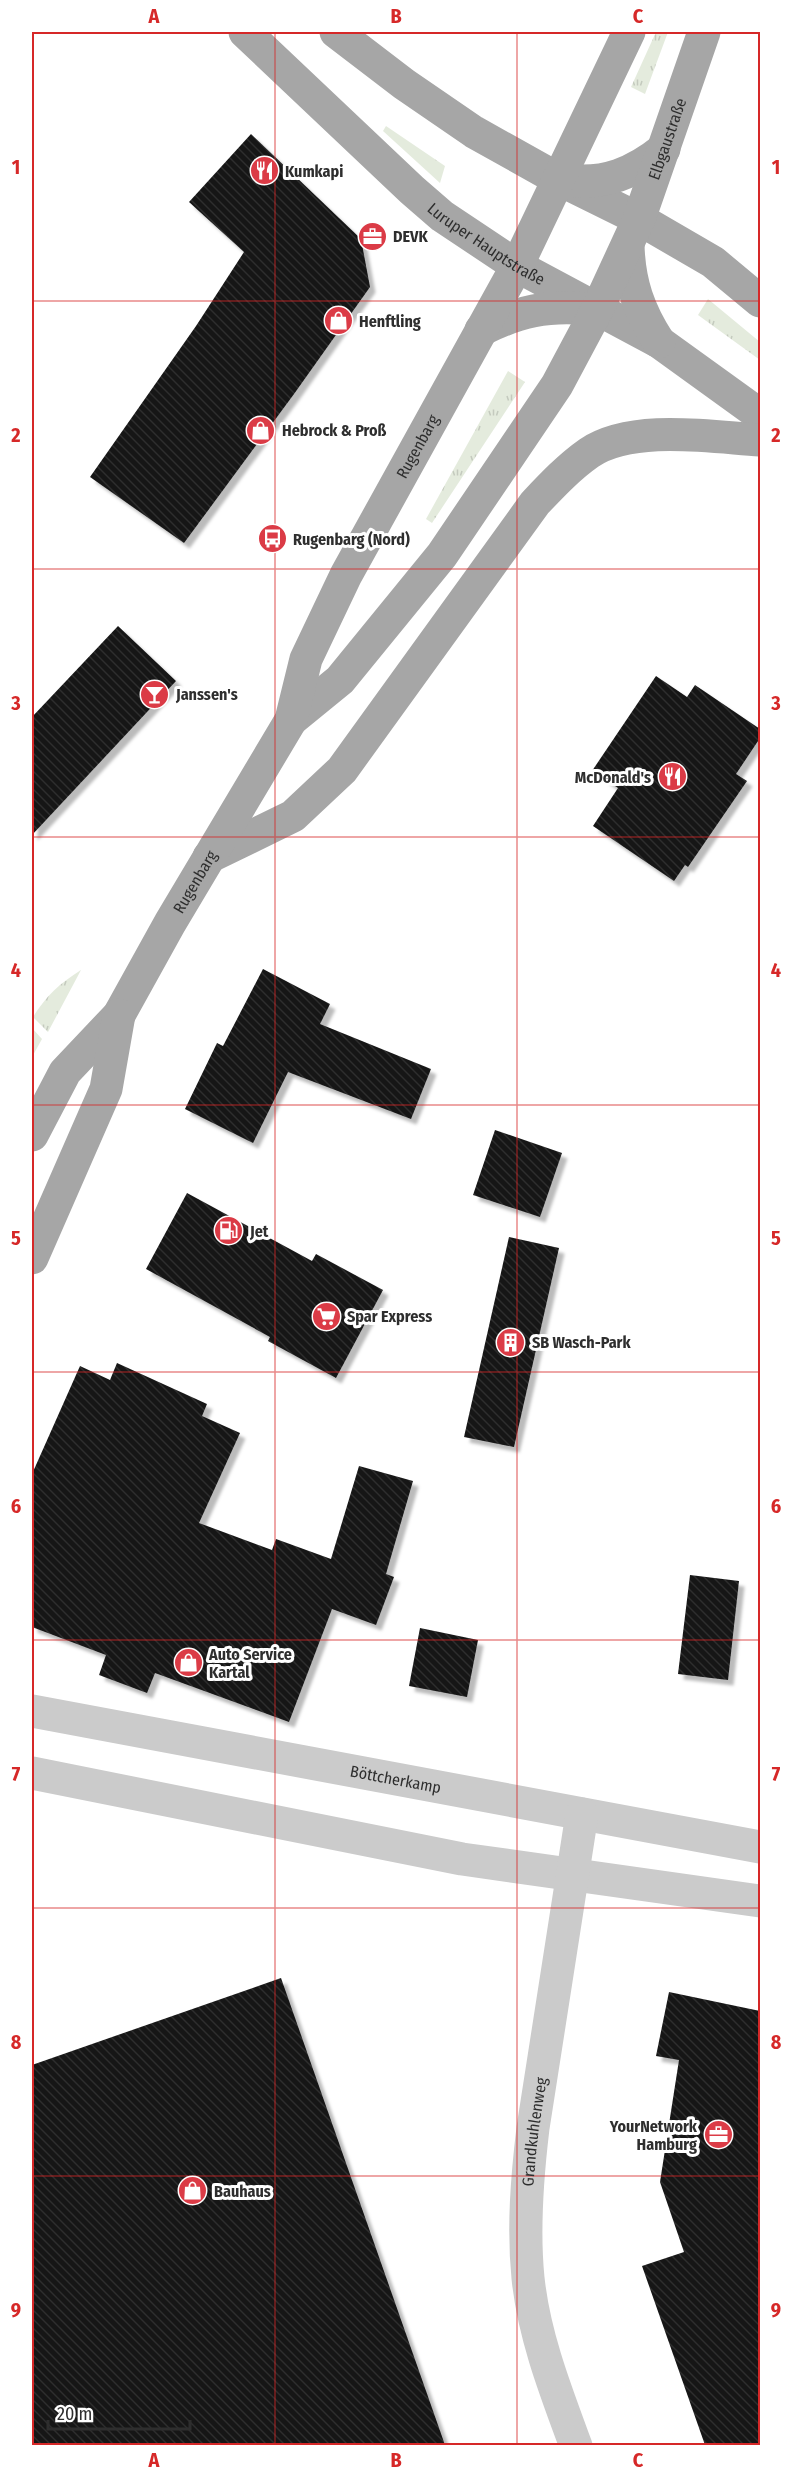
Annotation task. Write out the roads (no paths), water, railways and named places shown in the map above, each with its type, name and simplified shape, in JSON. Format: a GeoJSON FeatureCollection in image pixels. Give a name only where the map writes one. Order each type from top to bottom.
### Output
{"type":"FeatureCollection","features":[{"type":"Feature","properties":{"kind":"main road","name":"Luruper Hauptstraße"},"geometry":{"type":"LineString","coordinates":[[245,32],[442,216],[517,266],[659,342],[760,415]]}},
{"type":"Feature","properties":{"kind":"main road"},"geometry":{"type":"LineString","coordinates":[[336,32],[404,84],[503,148],[558,179],[633,231],[713,262],[760,301]]}},
{"type":"Feature","properties":{"kind":"main road"},"geometry":{"type":"LineString","coordinates":[[558,179],[629,32]]}},
{"type":"Feature","properties":{"kind":"main road","name":"Elbgaustraße"},"geometry":{"type":"LineString","coordinates":[[633,231],[704,32]]}},
{"type":"Feature","properties":{"kind":"main road"},"geometry":{"type":"LineString","coordinates":[[503,148],[526,174],[535,198],[536,226]]}},
{"type":"Feature","properties":{"kind":"main road"},"geometry":{"type":"LineString","coordinates":[[558,179],[581,182],[603,181],[626,175],[646,164],[664,149]]}},
{"type":"Feature","properties":{"kind":"main road","name":"Rugenbarg"},"geometry":{"type":"LineString","coordinates":[[32,1135],[65,1072],[119,1015],[209,857],[291,720],[306,659],[346,575],[517,266],[558,179]]}},
{"type":"Feature","properties":{"kind":"main road","name":"Rugenbarg"},"geometry":{"type":"LineString","coordinates":[[291,720],[340,680],[442,555],[557,385],[597,310],[633,231]]}},
{"type":"Feature","properties":{"kind":"main road"},"geometry":{"type":"LineString","coordinates":[[633,231],[628,270],[634,296],[659,342]]}},
{"type":"Feature","properties":{"kind":"main road"},"geometry":{"type":"LineString","coordinates":[[481,330],[508,317],[537,309],[567,307],[597,310]]}},
{"type":"Feature","properties":{"kind":"main road"},"geometry":{"type":"LineString","coordinates":[[209,857],[293,816],[342,770],[535,503],[561,476],[591,452],[638,437],[666,434],[760,441]]}},
{"type":"Feature","properties":{"kind":"main road","name":"Rugenbarg"},"geometry":{"type":"LineString","coordinates":[[32,1258],[106,1089],[119,1015]]}},
{"type":"Feature","properties":{"kind":"street","name":"Böttcherkamp"},"geometry":{"type":"LineString","coordinates":[[32,1710],[760,1847]]}},
{"type":"Feature","properties":{"kind":"street"},"geometry":{"type":"LineString","coordinates":[[32,1773],[462,1859],[760,1901]]}},
{"type":"Feature","properties":{"kind":"street","name":"Grandkuhlenweg"},"geometry":{"type":"LineString","coordinates":[[576,2445],[552,2380],[539,2334],[528,2280],[525,2228],[527,2180],[533,2128],[582,1814]]}},
{"type":"Feature","properties":{"kind":"place","name":"Kumkapi"},"geometry":{"type":"Point","coordinates":[264,171]}},
{"type":"Feature","properties":{"kind":"place","name":"DEVK"},"geometry":{"type":"Point","coordinates":[372,236]}},
{"type":"Feature","properties":{"kind":"place","name":"Henftling"},"geometry":{"type":"Point","coordinates":[338,321]}},
{"type":"Feature","properties":{"kind":"place","name":"Hebrock & Proß"},"geometry":{"type":"Point","coordinates":[261,430]}},
{"type":"Feature","properties":{"kind":"place","name":"Rugenbarg (Nord)"},"geometry":{"type":"Point","coordinates":[272,539]}},
{"type":"Feature","properties":{"kind":"place","name":"Janssen's"},"geometry":{"type":"Point","coordinates":[155,694]}},
{"type":"Feature","properties":{"kind":"place","name":"McDonald's"},"geometry":{"type":"Point","coordinates":[672,777]}},
{"type":"Feature","properties":{"kind":"place","name":"Jet"},"geometry":{"type":"Point","coordinates":[229,1231]}},
{"type":"Feature","properties":{"kind":"place","name":"Spar Express"},"geometry":{"type":"Point","coordinates":[326,1316]}},
{"type":"Feature","properties":{"kind":"place","name":"SB Wasch-Park"},"geometry":{"type":"Point","coordinates":[511,1342]}},
{"type":"Feature","properties":{"kind":"place","name":"Auto Service Kartal"},"geometry":{"type":"Point","coordinates":[188,1663]}},
{"type":"Feature","properties":{"kind":"place","name":"YourNetwork Hamburg"},"geometry":{"type":"Point","coordinates":[718,2135]}},
{"type":"Feature","properties":{"kind":"place","name":"Bauhaus"},"geometry":{"type":"Point","coordinates":[193,2191]}}]}
